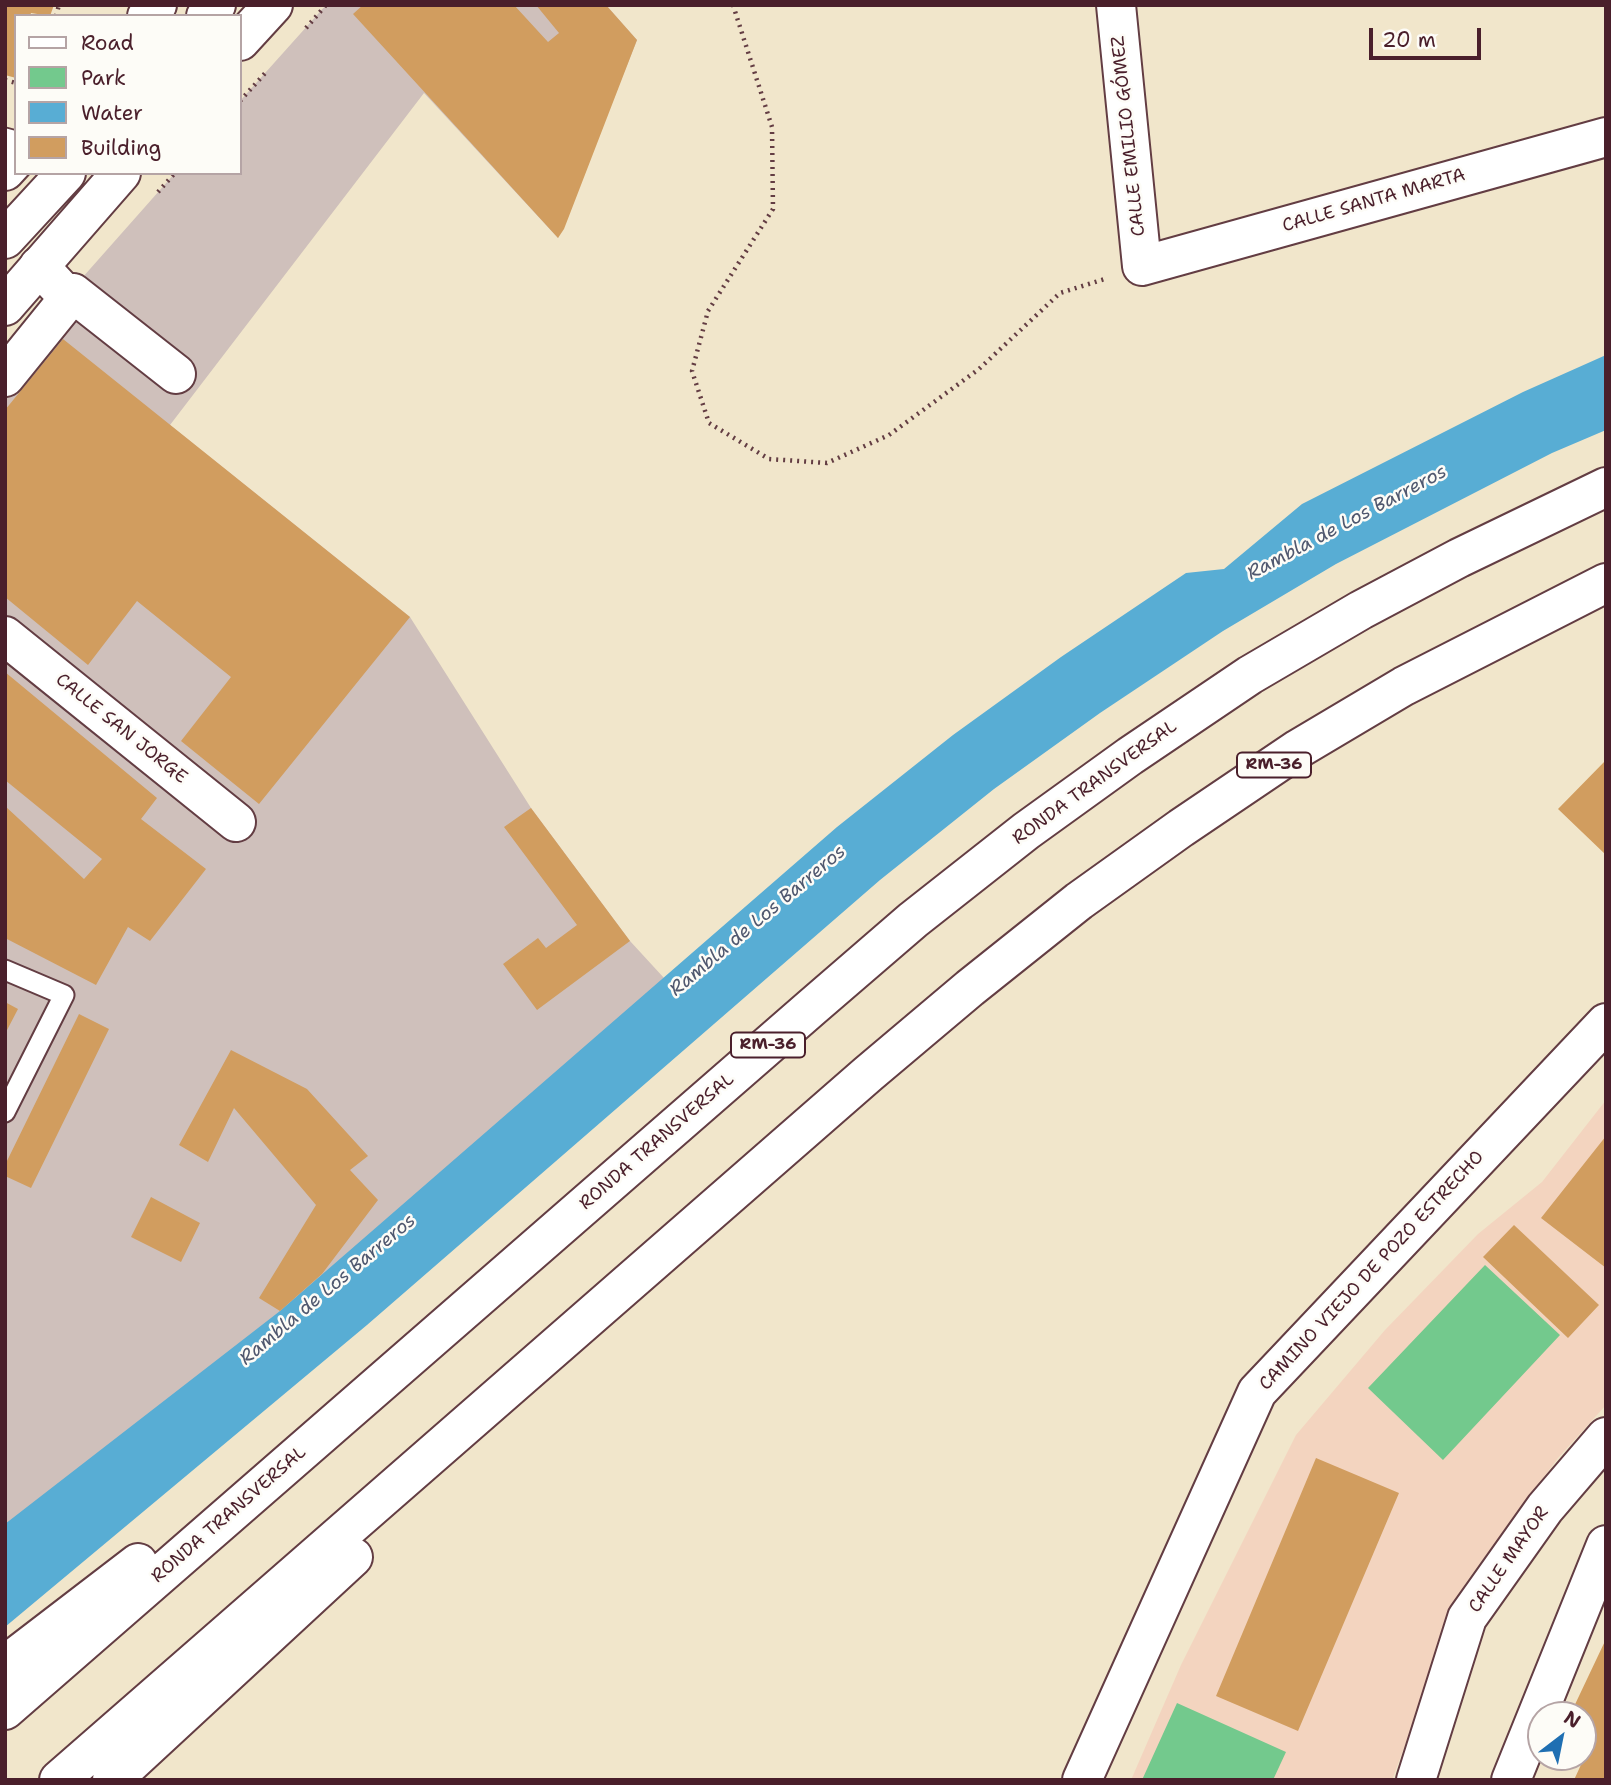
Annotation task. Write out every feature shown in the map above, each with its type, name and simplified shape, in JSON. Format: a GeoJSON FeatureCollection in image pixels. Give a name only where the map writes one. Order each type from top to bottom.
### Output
{"type":"FeatureCollection","features":[{"type":"Feature","properties":{"kind":"main road"},"geometry":{"type":"LineString","coordinates":[[242,39],[273,5]]}},
{"type":"Feature","properties":{"kind":"main road","name":"CALLE EMILIO GÓMEZ"},"geometry":{"type":"LineString","coordinates":[[1116,5],[1142,266]]}},
{"type":"Feature","properties":{"kind":"main road","name":"CALLE SANTA MARTA"},"geometry":{"type":"LineString","coordinates":[[1142,266],[1606,137]]}},
{"type":"Feature","properties":{"kind":"main road"},"geometry":{"type":"LineString","coordinates":[[5,239],[64,175]]}},
{"type":"Feature","properties":{"kind":"main road"},"geometry":{"type":"LineString","coordinates":[[5,306],[119,175]]}},
{"type":"Feature","properties":{"kind":"main road"},"geometry":{"type":"LineString","coordinates":[[39,266],[66,295],[73,293]]}},
{"type":"Feature","properties":{"kind":"main road"},"geometry":{"type":"LineString","coordinates":[[73,293],[176,374]]}},
{"type":"Feature","properties":{"kind":"main road"},"geometry":{"type":"LineString","coordinates":[[5,377],[73,293]]}},
{"type":"Feature","properties":{"kind":"main road","name":"RONDA TRANSVERSAL"},"geometry":{"type":"LineString","coordinates":[[5,1710],[811,1007],[1026,831],[1130,756],[1250,675],[1361,610],[1606,487]]}},
{"type":"Feature","properties":{"kind":"main road","name":"RM-36"},"geometry":{"type":"LineString","coordinates":[[59,1780],[847,1092],[970,988],[1079,901],[1298,749],[1404,686],[1606,583]]}},
{"type":"Feature","properties":{"kind":"main road","name":"CALLE SAN JORGE"},"geometry":{"type":"LineString","coordinates":[[5,636],[236,822]]}},
{"type":"Feature","properties":{"kind":"main road"},"geometry":{"type":"LineString","coordinates":[[112,1780],[970,988]]}},
{"type":"Feature","properties":{"kind":"main road","name":"CAMINO VIEJO DE POZO ESTRECHO"},"geometry":{"type":"LineString","coordinates":[[1082,1780],[1257,1392],[1606,1023]]}},
{"type":"Feature","properties":{"kind":"main road"},"geometry":{"type":"LineString","coordinates":[[5,1665],[411,1357]]}},
{"type":"Feature","properties":{"kind":"main road","name":"CALLE MAYOR"},"geometry":{"type":"LineString","coordinates":[[1416,1780],[1467,1618],[1545,1508],[1606,1437]]}},
{"type":"Feature","properties":{"kind":"main road"},"geometry":{"type":"LineString","coordinates":[[1511,1780],[1606,1545]]}},
{"type":"Feature","properties":{"kind":"lane"},"geometry":{"type":"LineString","coordinates":[[5,970],[64,996],[5,1112]]}},
{"type":"Feature","properties":{"kind":"path"},"geometry":{"type":"LineString","coordinates":[[733,5],[772,127],[773,209],[708,311],[692,371],[709,423],[769,459],[827,463],[889,435],[979,369],[1060,293],[1142,266]]}},
{"type":"Feature","properties":{"kind":"path"},"geometry":{"type":"LineString","coordinates":[[158,192],[172,175]]}},
{"type":"Feature","properties":{"kind":"shaded area"},"geometry":{"type":"Polygon","coordinates":[[[326,5],[606,5],[637,40],[558,238],[424,93],[170,425],[410,617],[531,808],[630,941],[687,1003],[5,1570],[5,365],[173,175],[242,175],[242,99],[326,5]]]}},
{"type":"Feature","properties":{"kind":"shaded area"},"geometry":{"type":"Polygon","coordinates":[[[1606,1100],[1606,1405],[1558,1458],[1465,1584],[1392,1780],[1131,1780],[1181,1665],[1296,1435],[1385,1330],[1478,1234],[1542,1182],[1606,1100]]]}},
{"type":"Feature","properties":{"kind":"green space"},"geometry":{"type":"Polygon","coordinates":[[[1485,1265],[1560,1335],[1443,1460],[1368,1388],[1485,1265]]]}},
{"type":"Feature","properties":{"kind":"green space"},"geometry":{"type":"Polygon","coordinates":[[[1177,1703],[1286,1752],[1273,1780],[1142,1780],[1177,1703]]]}},
{"type":"Feature","properties":{"kind":"water","name":"Rambla de Los Barreros"},"geometry":{"type":"Polygon","coordinates":[[[1606,355],[1606,430],[1552,453],[1336,564],[1223,631],[1100,713],[994,789],[880,880],[367,1325],[5,1627],[5,1524],[280,1311],[837,827],[953,735],[1061,657],[1186,573],[1224,569],[1302,504],[1523,392],[1606,355]]]}},
{"type":"Feature","properties":{"kind":"building"},"geometry":{"type":"Polygon","coordinates":[[[5,5],[54,5],[51,14],[14,14],[14,77],[5,75],[5,5]]]}},
{"type":"Feature","properties":{"kind":"building"},"geometry":{"type":"Polygon","coordinates":[[[363,5],[514,5],[548,42],[559,33],[536,5],[606,5],[637,40],[564,229],[558,238],[353,14],[363,5]]]}},
{"type":"Feature","properties":{"kind":"building"},"geometry":{"type":"Polygon","coordinates":[[[63,339],[410,617],[259,804],[181,741],[231,677],[137,601],[88,665],[5,597],[5,410],[63,339]]]}},
{"type":"Feature","properties":{"kind":"building"},"geometry":{"type":"Polygon","coordinates":[[[5,672],[157,798],[141,819],[206,869],[150,941],[128,927],[96,985],[5,938],[5,806],[84,879],[102,859],[5,780],[5,672]]]}},
{"type":"Feature","properties":{"kind":"building"},"geometry":{"type":"Polygon","coordinates":[[[1606,760],[1606,855],[1558,809],[1606,760]]]}},
{"type":"Feature","properties":{"kind":"building"},"geometry":{"type":"Polygon","coordinates":[[[531,808],[630,941],[537,1010],[503,964],[538,938],[546,948],[577,925],[504,827],[531,808]]]}},
{"type":"Feature","properties":{"kind":"building"},"geometry":{"type":"Polygon","coordinates":[[[5,1002],[18,1009],[5,1034],[5,1002]]]}},
{"type":"Feature","properties":{"kind":"building"},"geometry":{"type":"Polygon","coordinates":[[[79,1014],[109,1029],[31,1188],[5,1176],[5,1165],[79,1014]]]}},
{"type":"Feature","properties":{"kind":"building"},"geometry":{"type":"Polygon","coordinates":[[[231,1050],[307,1089],[368,1156],[350,1170],[378,1200],[322,1274],[280,1311],[259,1298],[316,1205],[234,1108],[208,1162],[179,1145],[231,1050]]]}},
{"type":"Feature","properties":{"kind":"building"},"geometry":{"type":"Polygon","coordinates":[[[1606,1136],[1606,1268],[1541,1218],[1606,1136]]]}},
{"type":"Feature","properties":{"kind":"building"},"geometry":{"type":"Polygon","coordinates":[[[151,1197],[200,1223],[181,1262],[131,1237],[151,1197]]]}},
{"type":"Feature","properties":{"kind":"building"},"geometry":{"type":"Polygon","coordinates":[[[1514,1225],[1599,1305],[1568,1338],[1483,1257],[1514,1225]]]}},
{"type":"Feature","properties":{"kind":"building"},"geometry":{"type":"Polygon","coordinates":[[[1316,1458],[1399,1493],[1298,1731],[1216,1696],[1316,1458]]]}},
{"type":"Feature","properties":{"kind":"building"},"geometry":{"type":"Polygon","coordinates":[[[1606,1639],[1606,1780],[1574,1780],[1578,1771],[1597,1771],[1597,1701],[1577,1701],[1606,1639]]]}}]}
